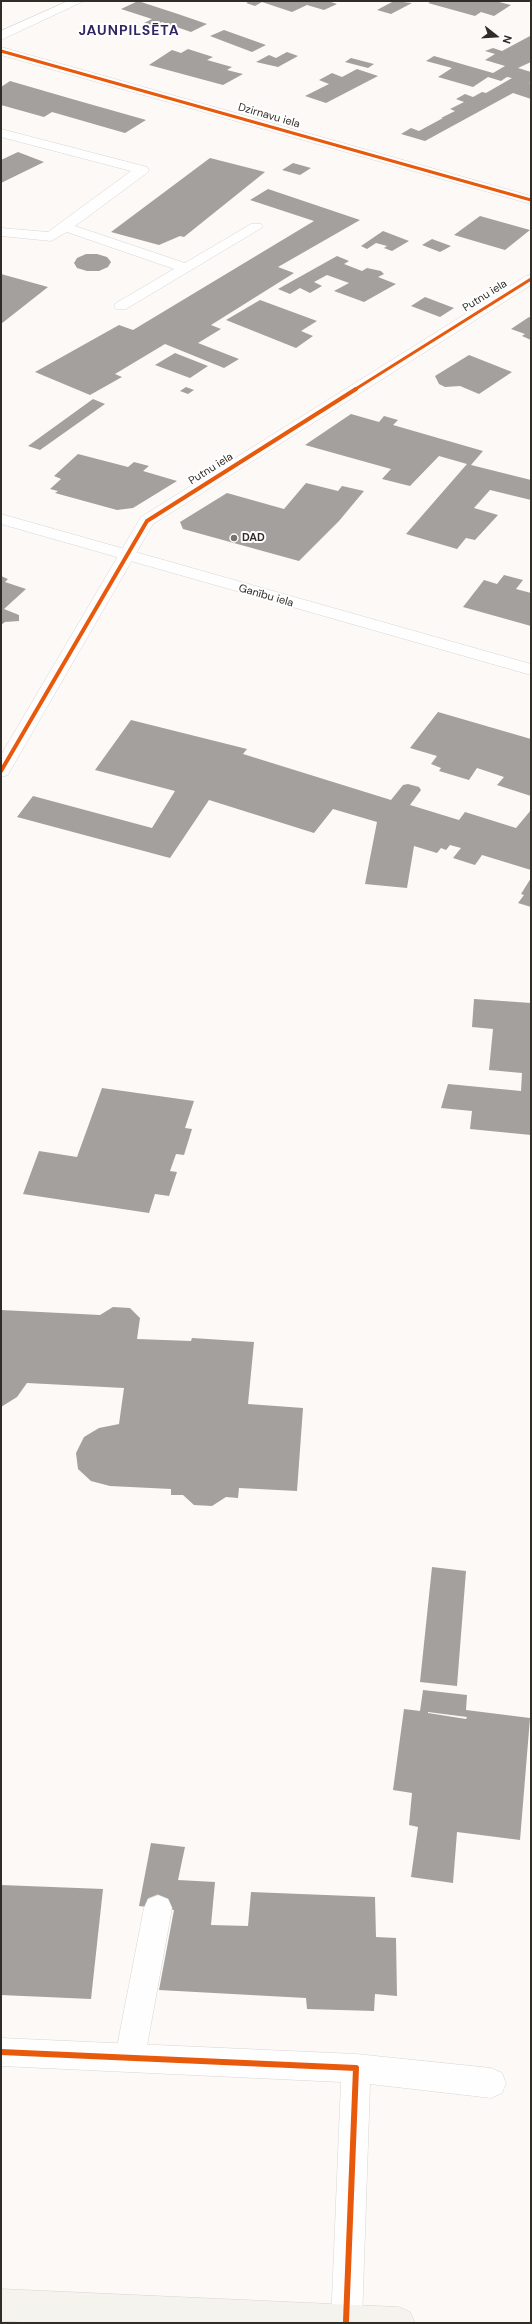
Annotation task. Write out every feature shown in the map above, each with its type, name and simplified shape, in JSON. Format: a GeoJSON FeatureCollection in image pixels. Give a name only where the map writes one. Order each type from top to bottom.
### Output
{"type":"FeatureCollection","features":[{"type":"Feature","properties":{"kind":"main road"},"geometry":{"type":"LineString","coordinates":[[1,2305],[399,2323]]}},
{"type":"Feature","properties":{"kind":"street"},"geometry":{"type":"LineString","coordinates":[[1,36],[78,1]]}},
{"type":"Feature","properties":{"kind":"street","name":"Dzirnavu iela"},"geometry":{"type":"LineString","coordinates":[[1,51],[531,200]]}},
{"type":"Feature","properties":{"kind":"street"},"geometry":{"type":"LineString","coordinates":[[1,133],[142,170],[51,237],[1,232]]}},
{"type":"Feature","properties":{"kind":"street"},"geometry":{"type":"LineString","coordinates":[[65,227],[186,268]]}},
{"type":"Feature","properties":{"kind":"street"},"geometry":{"type":"LineString","coordinates":[[121,306],[256,227]]}},
{"type":"Feature","properties":{"kind":"street","name":"Putnu iela"},"geometry":{"type":"LineString","coordinates":[[1,771],[125,556],[147,521],[531,279]]}},
{"type":"Feature","properties":{"kind":"street","name":"Ganību iela"},"geometry":{"type":"LineString","coordinates":[[1,519],[125,556],[531,670]]}},
{"type":"Feature","properties":{"kind":"street"},"geometry":{"type":"LineString","coordinates":[[130,2057],[158,1908]]}},
{"type":"Feature","properties":{"kind":"street"},"geometry":{"type":"LineString","coordinates":[[1,2052],[356,2068],[491,2083]]}},
{"type":"Feature","properties":{"kind":"street"},"geometry":{"type":"LineString","coordinates":[[346,2321],[356,2068]]}},
{"type":"Feature","properties":{"kind":"building"},"geometry":{"type":"Polygon","coordinates":[[[138,1],[207,24],[191,32],[162,22],[153,26],[144,23],[152,19],[121,9],[138,1]]]}},
{"type":"Feature","properties":{"kind":"building"},"geometry":{"type":"Polygon","coordinates":[[[250,1],[328,1],[337,4],[324,10],[307,5],[292,12],[262,2],[255,6],[246,3],[250,1]]]}},
{"type":"Feature","properties":{"kind":"building"},"geometry":{"type":"Polygon","coordinates":[[[394,1],[412,3],[391,14],[377,10],[394,1]]]}},
{"type":"Feature","properties":{"kind":"building"},"geometry":{"type":"Polygon","coordinates":[[[432,1],[495,1],[511,5],[494,16],[481,12],[475,16],[428,3],[432,1]]]}},
{"type":"Feature","properties":{"kind":"building"},"geometry":{"type":"Polygon","coordinates":[[[224,30],[266,45],[252,52],[210,36],[224,30]]]}},
{"type":"Feature","properties":{"kind":"building"},"geometry":{"type":"Polygon","coordinates":[[[530,36],[531,62],[518,68],[531,72],[531,82],[529,83],[531,84],[531,99],[513,93],[425,141],[401,134],[411,128],[419,131],[455,111],[450,109],[464,102],[456,99],[465,94],[473,97],[482,92],[486,93],[512,78],[507,77],[501,81],[488,77],[473,87],[438,77],[452,68],[426,61],[434,56],[493,73],[505,66],[485,60],[495,54],[485,51],[493,48],[502,51],[530,36]]]}},
{"type":"Feature","properties":{"kind":"building"},"geometry":{"type":"Polygon","coordinates":[[[188,49],[213,57],[207,60],[232,67],[227,70],[243,74],[223,85],[149,65],[172,50],[181,53],[188,49]]]}},
{"type":"Feature","properties":{"kind":"building"},"geometry":{"type":"Polygon","coordinates":[[[287,52],[298,56],[278,67],[256,62],[269,55],[276,58],[287,52]]]}},
{"type":"Feature","properties":{"kind":"building"},"geometry":{"type":"Polygon","coordinates":[[[351,58],[374,64],[368,68],[345,62],[351,58]]]}},
{"type":"Feature","properties":{"kind":"building"},"geometry":{"type":"Polygon","coordinates":[[[357,69],[378,76],[326,103],[305,96],[329,84],[319,80],[332,73],[342,77],[357,69]]]}},
{"type":"Feature","properties":{"kind":"building"},"geometry":{"type":"Polygon","coordinates":[[[10,81],[146,120],[125,133],[52,112],[44,117],[1,105],[1,87],[10,81]]]}},
{"type":"Feature","properties":{"kind":"building"},"geometry":{"type":"Polygon","coordinates":[[[18,152],[44,162],[1,183],[1,160],[18,152]]]}},
{"type":"Feature","properties":{"kind":"building"},"geometry":{"type":"Polygon","coordinates":[[[210,158],[265,172],[184,237],[180,236],[159,245],[111,232],[210,158]]]}},
{"type":"Feature","properties":{"kind":"building"},"geometry":{"type":"Polygon","coordinates":[[[293,163],[311,168],[300,175],[282,170],[293,163]]]}},
{"type":"Feature","properties":{"kind":"building"},"geometry":{"type":"Polygon","coordinates":[[[268,189],[360,220],[278,267],[294,273],[211,325],[221,329],[198,343],[239,359],[224,368],[165,344],[115,374],[122,377],[90,395],[35,372],[119,325],[133,330],[314,221],[250,200],[268,189]]]}},
{"type":"Feature","properties":{"kind":"building"},"geometry":{"type":"Polygon","coordinates":[[[480,216],[530,230],[505,250],[454,235],[480,216]]]}},
{"type":"Feature","properties":{"kind":"building"},"geometry":{"type":"Polygon","coordinates":[[[383,231],[409,241],[392,251],[384,248],[387,246],[376,243],[367,249],[361,246],[383,231]]]}},
{"type":"Feature","properties":{"kind":"building"},"geometry":{"type":"Polygon","coordinates":[[[432,239],[451,246],[440,252],[422,245],[432,239]]]}},
{"type":"Feature","properties":{"kind":"building"},"geometry":{"type":"Polygon","coordinates":[[[86,254],[97,254],[107,257],[111,262],[108,267],[99,271],[87,271],[77,268],[74,263],[77,258],[86,254]]]}},
{"type":"Feature","properties":{"kind":"building"},"geometry":{"type":"Polygon","coordinates":[[[337,256],[349,261],[344,264],[362,271],[367,268],[381,271],[384,274],[378,277],[396,284],[364,302],[334,291],[349,283],[327,275],[314,282],[322,286],[310,293],[300,288],[290,294],[278,289],[337,256]]]}},
{"type":"Feature","properties":{"kind":"building"},"geometry":{"type":"Polygon","coordinates":[[[1,274],[48,287],[1,324],[1,274]]]}},
{"type":"Feature","properties":{"kind":"building"},"geometry":{"type":"Polygon","coordinates":[[[425,297],[454,308],[440,317],[411,306],[425,297]]]}},
{"type":"Feature","properties":{"kind":"building"},"geometry":{"type":"Polygon","coordinates":[[[260,300],[317,321],[301,331],[313,336],[296,348],[226,320],[260,300]]]}},
{"type":"Feature","properties":{"kind":"building"},"geometry":{"type":"Polygon","coordinates":[[[529,317],[531,318],[531,340],[522,336],[525,334],[511,329],[529,317]]]}},
{"type":"Feature","properties":{"kind":"building"},"geometry":{"type":"Polygon","coordinates":[[[175,353],[208,366],[190,378],[155,365],[175,353]]]}},
{"type":"Feature","properties":{"kind":"building"},"geometry":{"type":"Polygon","coordinates":[[[469,355],[512,372],[479,394],[460,386],[445,387],[439,384],[435,376],[469,355]]]}},
{"type":"Feature","properties":{"kind":"building"},"geometry":{"type":"Polygon","coordinates":[[[186,387],[194,390],[188,394],[180,391],[186,387]]]}},
{"type":"Feature","properties":{"kind":"building"},"geometry":{"type":"Polygon","coordinates":[[[93,399],[105,404],[40,450],[28,446],[93,399]]]}},
{"type":"Feature","properties":{"kind":"building"},"geometry":{"type":"Polygon","coordinates":[[[351,414],[379,422],[384,416],[398,420],[393,425],[483,451],[471,465],[531,480],[531,500],[490,490],[474,508],[498,515],[475,540],[466,538],[457,549],[406,534],[467,464],[439,456],[410,486],[382,479],[391,469],[305,445],[351,414]]]}},
{"type":"Feature","properties":{"kind":"building"},"geometry":{"type":"Polygon","coordinates":[[[78,454],[128,467],[134,462],[149,466],[143,471],[177,481],[133,508],[117,510],[55,493],[58,491],[50,489],[61,479],[54,476],[78,454]]]}},
{"type":"Feature","properties":{"kind":"building"},"geometry":{"type":"Polygon","coordinates":[[[306,483],[338,491],[342,486],[364,491],[339,521],[299,561],[183,529],[180,522],[227,493],[284,509],[306,483]]]}},
{"type":"Feature","properties":{"kind":"building"},"geometry":{"type":"Polygon","coordinates":[[[504,575],[523,580],[516,589],[531,593],[531,626],[463,607],[484,580],[497,584],[504,575]]]}},
{"type":"Feature","properties":{"kind":"building"},"geometry":{"type":"Polygon","coordinates":[[[1,576],[8,579],[5,582],[26,589],[4,609],[19,615],[19,621],[5,622],[1,625],[1,576]]]}},
{"type":"Feature","properties":{"kind":"building"},"geometry":{"type":"Polygon","coordinates":[[[438,712],[531,739],[531,796],[497,785],[504,777],[477,768],[469,780],[439,771],[441,768],[431,764],[437,756],[410,748],[438,712]]]}},
{"type":"Feature","properties":{"kind":"building"},"geometry":{"type":"Polygon","coordinates":[[[131,720],[247,749],[243,754],[391,800],[403,785],[408,784],[419,787],[421,790],[410,805],[459,820],[465,812],[516,828],[531,810],[531,870],[482,855],[475,865],[453,858],[461,848],[450,845],[446,850],[441,848],[437,853],[414,846],[407,888],[365,884],[377,822],[333,809],[314,833],[209,800],[170,858],[17,817],[33,796],[152,828],[175,791],[95,770],[131,720]]]}},
{"type":"Feature","properties":{"kind":"building"},"geometry":{"type":"Polygon","coordinates":[[[531,878],[531,907],[518,903],[524,895],[521,894],[531,878]]]}},
{"type":"Feature","properties":{"kind":"building"},"geometry":{"type":"Polygon","coordinates":[[[474,999],[531,1003],[531,1135],[470,1129],[472,1111],[441,1108],[448,1084],[521,1091],[522,1073],[489,1070],[493,1029],[472,1027],[474,999]]]}},
{"type":"Feature","properties":{"kind":"building"},"geometry":{"type":"Polygon","coordinates":[[[102,1088],[194,1101],[185,1128],[192,1129],[184,1155],[176,1154],[170,1171],[177,1172],[169,1196],[155,1194],[149,1213],[23,1194],[39,1151],[77,1157],[102,1088]]]}},
{"type":"Feature","properties":{"kind":"building"},"geometry":{"type":"Polygon","coordinates":[[[113,1307],[130,1308],[140,1318],[137,1339],[191,1341],[192,1338],[254,1342],[248,1404],[303,1408],[297,1491],[239,1488],[238,1498],[226,1497],[212,1506],[194,1505],[183,1495],[171,1495],[171,1489],[110,1486],[91,1481],[78,1469],[76,1453],[84,1437],[99,1428],[119,1424],[124,1388],[27,1383],[17,1397],[1,1407],[1,1310],[100,1315],[113,1307]]]}},
{"type":"Feature","properties":{"kind":"building"},"geometry":{"type":"Polygon","coordinates":[[[432,1567],[466,1571],[457,1686],[420,1682],[432,1567]]]}},
{"type":"Feature","properties":{"kind":"building"},"geometry":{"type":"Polygon","coordinates":[[[423,1690],[467,1695],[466,1710],[530,1718],[520,1840],[457,1832],[453,1883],[411,1877],[418,1827],[409,1825],[412,1793],[393,1790],[404,1709],[420,1711],[423,1690]],[[428,1712],[466,1719],[467,1717],[428,1712]]]}},
{"type":"Feature","properties":{"kind":"building"},"geometry":{"type":"Polygon","coordinates":[[[151,1843],[185,1847],[178,1880],[215,1882],[211,1925],[248,1926],[251,1892],[375,1897],[376,1937],[396,1938],[397,1996],[375,1994],[374,2011],[307,2009],[306,1998],[159,1990],[174,1910],[139,1906],[151,1843]]]}},
{"type":"Feature","properties":{"kind":"building"},"geometry":{"type":"Polygon","coordinates":[[[1,1885],[103,1889],[91,1999],[1,1995],[1,1885]]]}},
{"type":"Feature","properties":{"kind":"cycle path"},"geometry":{"type":"LineString","coordinates":[[1,51],[531,200]]}},
{"type":"Feature","properties":{"kind":"cycle path"},"geometry":{"type":"LineString","coordinates":[[1,771],[125,556],[147,521],[531,279]]}},
{"type":"Feature","properties":{"kind":"cycle path"},"geometry":{"type":"LineString","coordinates":[[1,2052],[356,2068],[346,2321]]}},
{"type":"Feature","properties":{"kind":"place","name":"DAD"},"geometry":{"type":"Point","coordinates":[234,538]}},
{"type":"Feature","properties":{"kind":"district","name":"JAUNPILSĒTA"},"geometry":{"type":"Point","coordinates":[129,31]}}]}
